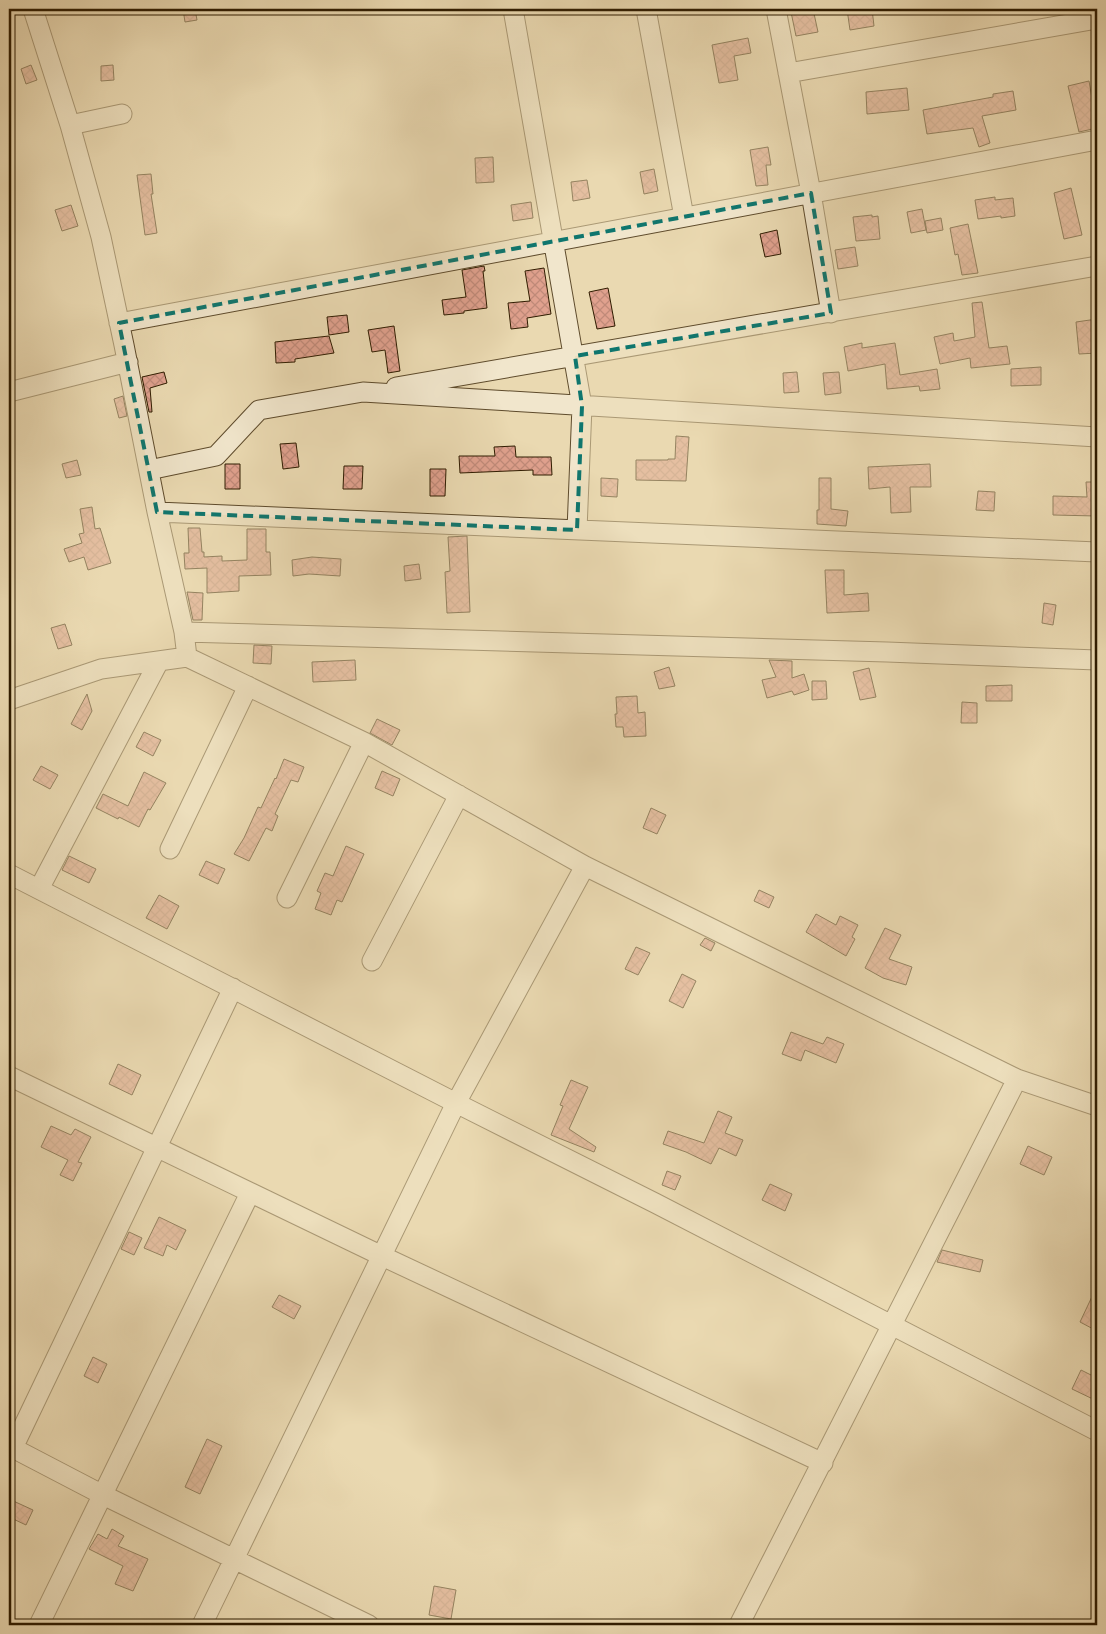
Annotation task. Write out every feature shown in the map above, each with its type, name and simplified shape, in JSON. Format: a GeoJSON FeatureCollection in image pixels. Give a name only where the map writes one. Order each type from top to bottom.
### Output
{"type":"FeatureCollection","features":[{"type":"Feature","properties":{"kind":"street"},"geometry":{"type":"LineString","coordinates":[[33,9],[70,125],[101,237],[118,323],[128,362],[157,512],[184,632],[187,656]]}},
{"type":"Feature","properties":{"kind":"street"},"geometry":{"type":"LineString","coordinates":[[513,9],[582,406],[578,530]]}},
{"type":"Feature","properties":{"kind":"street"},"geometry":{"type":"LineString","coordinates":[[646,9],[684,217]]}},
{"type":"Feature","properties":{"kind":"street"},"geometry":{"type":"LineString","coordinates":[[776,9],[811,193],[831,312]]}},
{"type":"Feature","properties":{"kind":"street"},"geometry":{"type":"LineString","coordinates":[[788,73],[1097,20]]}},
{"type":"Feature","properties":{"kind":"street"},"geometry":{"type":"LineString","coordinates":[[70,125],[122,114]]}},
{"type":"Feature","properties":{"kind":"street"},"geometry":{"type":"LineString","coordinates":[[118,323],[1097,140]]}},
{"type":"Feature","properties":{"kind":"street"},"geometry":{"type":"LineString","coordinates":[[149,470],[216,456],[259,410],[1097,266]]}},
{"type":"Feature","properties":{"kind":"street"},"geometry":{"type":"LineString","coordinates":[[9,392],[128,362]]}},
{"type":"Feature","properties":{"kind":"street"},"geometry":{"type":"LineString","coordinates":[[363,392],[1097,437]]}},
{"type":"Feature","properties":{"kind":"street"},"geometry":{"type":"LineString","coordinates":[[157,512],[1097,552]]}},
{"type":"Feature","properties":{"kind":"street"},"geometry":{"type":"LineString","coordinates":[[184,632],[867,651],[1097,660]]}},
{"type":"Feature","properties":{"kind":"street"},"geometry":{"type":"LineString","coordinates":[[9,700],[101,669],[187,656],[364,742],[585,866],[1017,1079],[1097,1106]]}},
{"type":"Feature","properties":{"kind":"street"},"geometry":{"type":"LineString","coordinates":[[40,889],[159,661]]}},
{"type":"Feature","properties":{"kind":"street"},"geometry":{"type":"LineString","coordinates":[[170,849],[248,686]]}},
{"type":"Feature","properties":{"kind":"street"},"geometry":{"type":"LineString","coordinates":[[286,898],[364,742]]}},
{"type":"Feature","properties":{"kind":"street"},"geometry":{"type":"LineString","coordinates":[[372,961],[459,795]]}},
{"type":"Feature","properties":{"kind":"street"},"geometry":{"type":"LineString","coordinates":[[202,1625],[456,1103],[585,866]]}},
{"type":"Feature","properties":{"kind":"street"},"geometry":{"type":"LineString","coordinates":[[9,874],[655,1203],[1097,1431]]}},
{"type":"Feature","properties":{"kind":"street"},"geometry":{"type":"LineString","coordinates":[[233,988],[11,1447],[103,1495],[366,1625]]}},
{"type":"Feature","properties":{"kind":"street"},"geometry":{"type":"LineString","coordinates":[[9,1076],[382,1256],[823,1463]]}},
{"type":"Feature","properties":{"kind":"street"},"geometry":{"type":"LineString","coordinates":[[739,1625],[1017,1079]]}},
{"type":"Feature","properties":{"kind":"street"},"geometry":{"type":"LineString","coordinates":[[40,1625],[250,1193]]}},
{"type":"Feature","properties":{"kind":"highlighted area"},"geometry":{"type":"Polygon","coordinates":[[[811,193],[831,313],[575,356],[582,406],[577,530],[157,512],[119,323],[811,193]]]}},
{"type":"Feature","properties":{"kind":"building"},"geometry":{"type":"Polygon","coordinates":[[[183,9],[195,9],[197,20],[185,22],[183,9]]]}},
{"type":"Feature","properties":{"kind":"building"},"geometry":{"type":"Polygon","coordinates":[[[813,9],[818,32],[796,36],[791,12],[813,9]]]}},
{"type":"Feature","properties":{"kind":"building"},"geometry":{"type":"Polygon","coordinates":[[[847,9],[872,9],[874,26],[850,30],[847,9]]]}},
{"type":"Feature","properties":{"kind":"building"},"geometry":{"type":"Polygon","coordinates":[[[748,38],[751,53],[734,56],[738,80],[719,83],[712,45],[748,38]]]}},
{"type":"Feature","properties":{"kind":"building"},"geometry":{"type":"Polygon","coordinates":[[[31,65],[37,80],[26,84],[21,69],[31,65]]]}},
{"type":"Feature","properties":{"kind":"building"},"geometry":{"type":"Polygon","coordinates":[[[113,65],[114,80],[101,81],[101,66],[113,65]]]}},
{"type":"Feature","properties":{"kind":"building"},"geometry":{"type":"Polygon","coordinates":[[[1089,81],[1097,128],[1079,132],[1068,86],[1089,81]]]}},
{"type":"Feature","properties":{"kind":"building"},"geometry":{"type":"Polygon","coordinates":[[[907,88],[909,110],[867,114],[866,92],[907,88]]]}},
{"type":"Feature","properties":{"kind":"building"},"geometry":{"type":"Polygon","coordinates":[[[1013,91],[1016,110],[982,116],[990,143],[979,147],[973,128],[927,134],[923,110],[993,97],[993,94],[1013,91]]]}},
{"type":"Feature","properties":{"kind":"building"},"geometry":{"type":"Polygon","coordinates":[[[768,147],[771,165],[766,165],[768,185],[756,186],[750,150],[768,147]]]}},
{"type":"Feature","properties":{"kind":"building"},"geometry":{"type":"Polygon","coordinates":[[[493,157],[494,182],[476,183],[475,158],[493,157]]]}},
{"type":"Feature","properties":{"kind":"building"},"geometry":{"type":"Polygon","coordinates":[[[654,169],[658,191],[644,194],[640,172],[654,169]]]}},
{"type":"Feature","properties":{"kind":"building"},"geometry":{"type":"Polygon","coordinates":[[[151,174],[153,194],[151,194],[157,233],[145,235],[137,175],[151,174]]]}},
{"type":"Feature","properties":{"kind":"building"},"geometry":{"type":"Polygon","coordinates":[[[587,180],[590,198],[573,201],[571,182],[587,180]]]}},
{"type":"Feature","properties":{"kind":"building"},"geometry":{"type":"Polygon","coordinates":[[[1071,188],[1082,235],[1064,239],[1054,193],[1071,188]]]}},
{"type":"Feature","properties":{"kind":"building"},"geometry":{"type":"Polygon","coordinates":[[[995,197],[995,200],[1013,198],[1015,216],[978,219],[975,200],[995,197]]]}},
{"type":"Feature","properties":{"kind":"building"},"geometry":{"type":"Polygon","coordinates":[[[531,202],[533,218],[513,221],[511,205],[531,202]]]}},
{"type":"Feature","properties":{"kind":"building"},"geometry":{"type":"Polygon","coordinates":[[[71,205],[78,226],[62,231],[55,210],[71,205]]]}},
{"type":"Feature","properties":{"kind":"building"},"geometry":{"type":"Polygon","coordinates":[[[922,209],[926,230],[911,233],[907,212],[922,209]]]}},
{"type":"Feature","properties":{"kind":"building"},"geometry":{"type":"Polygon","coordinates":[[[872,215],[872,217],[878,216],[880,239],[856,241],[853,217],[872,215]]]}},
{"type":"Feature","properties":{"kind":"building"},"geometry":{"type":"Polygon","coordinates":[[[941,218],[943,230],[927,233],[925,221],[941,218]]]}},
{"type":"Feature","properties":{"kind":"building"},"geometry":{"type":"Polygon","coordinates":[[[968,224],[978,273],[962,275],[958,254],[955,255],[950,228],[968,224]]]}},
{"type":"Feature","properties":{"kind":"building"},"geometry":{"type":"Polygon","coordinates":[[[777,230],[781,254],[765,257],[760,234],[777,230]]]}},
{"type":"Feature","properties":{"kind":"building"},"geometry":{"type":"Polygon","coordinates":[[[855,247],[858,266],[838,269],[835,250],[855,247]]]}},
{"type":"Feature","properties":{"kind":"building"},"geometry":{"type":"Polygon","coordinates":[[[484,266],[487,308],[444,315],[442,300],[466,297],[462,270],[484,266]]]}},
{"type":"Feature","properties":{"kind":"building"},"geometry":{"type":"Polygon","coordinates":[[[544,268],[551,314],[527,318],[528,327],[511,329],[508,303],[530,301],[525,271],[544,268]]]}},
{"type":"Feature","properties":{"kind":"building"},"geometry":{"type":"Polygon","coordinates":[[[608,288],[615,326],[597,329],[589,292],[608,288]]]}},
{"type":"Feature","properties":{"kind":"building"},"geometry":{"type":"Polygon","coordinates":[[[982,302],[989,348],[1007,346],[1010,364],[971,368],[970,358],[940,364],[934,337],[953,333],[954,341],[975,337],[972,303],[982,302]]]}},
{"type":"Feature","properties":{"kind":"building"},"geometry":{"type":"Polygon","coordinates":[[[347,315],[349,332],[329,335],[327,317],[347,315]]]}},
{"type":"Feature","properties":{"kind":"building"},"geometry":{"type":"Polygon","coordinates":[[[1097,319],[1097,353],[1079,354],[1076,322],[1097,319]]]}},
{"type":"Feature","properties":{"kind":"building"},"geometry":{"type":"Polygon","coordinates":[[[394,326],[400,371],[388,373],[385,350],[372,352],[368,330],[394,326]]]}},
{"type":"Feature","properties":{"kind":"building"},"geometry":{"type":"Polygon","coordinates":[[[329,336],[334,353],[295,359],[295,362],[276,363],[275,342],[329,336]]]}},
{"type":"Feature","properties":{"kind":"building"},"geometry":{"type":"Polygon","coordinates":[[[862,343],[862,348],[895,343],[900,375],[937,369],[940,389],[920,391],[919,386],[887,389],[885,364],[848,371],[844,347],[862,343]]]}},
{"type":"Feature","properties":{"kind":"building"},"geometry":{"type":"Polygon","coordinates":[[[1041,367],[1041,385],[1011,386],[1011,369],[1041,367]]]}},
{"type":"Feature","properties":{"kind":"building"},"geometry":{"type":"Polygon","coordinates":[[[164,372],[167,383],[150,388],[152,412],[149,412],[142,377],[164,372]]]}},
{"type":"Feature","properties":{"kind":"building"},"geometry":{"type":"Polygon","coordinates":[[[797,372],[799,392],[784,393],[783,373],[797,372]]]}},
{"type":"Feature","properties":{"kind":"building"},"geometry":{"type":"Polygon","coordinates":[[[839,372],[841,393],[825,395],[823,373],[839,372]]]}},
{"type":"Feature","properties":{"kind":"building"},"geometry":{"type":"Polygon","coordinates":[[[123,396],[127,416],[119,418],[114,399],[123,396]]]}},
{"type":"Feature","properties":{"kind":"building"},"geometry":{"type":"Polygon","coordinates":[[[676,436],[689,437],[686,481],[636,480],[636,460],[675,459],[676,436]]]}},
{"type":"Feature","properties":{"kind":"building"},"geometry":{"type":"Polygon","coordinates":[[[296,443],[299,467],[283,469],[280,444],[296,443]]]}},
{"type":"Feature","properties":{"kind":"building"},"geometry":{"type":"Polygon","coordinates":[[[515,446],[516,457],[551,457],[552,475],[533,475],[533,470],[460,473],[459,456],[495,456],[494,447],[515,446]]]}},
{"type":"Feature","properties":{"kind":"building"},"geometry":{"type":"Polygon","coordinates":[[[77,460],[81,475],[66,478],[62,464],[77,460]]]}},
{"type":"Feature","properties":{"kind":"building"},"geometry":{"type":"Polygon","coordinates":[[[225,464],[240,464],[240,489],[225,489],[225,464]]]}},
{"type":"Feature","properties":{"kind":"building"},"geometry":{"type":"Polygon","coordinates":[[[930,464],[931,487],[910,487],[911,512],[891,513],[890,487],[869,489],[868,467],[930,464]]]}},
{"type":"Feature","properties":{"kind":"building"},"geometry":{"type":"Polygon","coordinates":[[[344,466],[363,466],[362,489],[343,489],[344,466]]]}},
{"type":"Feature","properties":{"kind":"building"},"geometry":{"type":"Polygon","coordinates":[[[430,469],[446,469],[445,496],[430,496],[430,469]]]}},
{"type":"Feature","properties":{"kind":"building"},"geometry":{"type":"Polygon","coordinates":[[[601,478],[618,479],[617,497],[601,496],[601,478]]]}},
{"type":"Feature","properties":{"kind":"building"},"geometry":{"type":"Polygon","coordinates":[[[819,478],[831,478],[831,509],[848,511],[846,526],[817,524],[819,478]]]}},
{"type":"Feature","properties":{"kind":"building"},"geometry":{"type":"Polygon","coordinates":[[[1086,482],[1097,482],[1097,516],[1053,515],[1053,496],[1087,497],[1086,482]]]}},
{"type":"Feature","properties":{"kind":"building"},"geometry":{"type":"Polygon","coordinates":[[[978,491],[995,492],[994,511],[976,510],[978,491]]]}},
{"type":"Feature","properties":{"kind":"building"},"geometry":{"type":"Polygon","coordinates":[[[92,507],[95,529],[100,528],[111,563],[88,570],[84,557],[69,562],[64,549],[82,543],[79,534],[84,533],[80,509],[92,507]]]}},
{"type":"Feature","properties":{"kind":"building"},"geometry":{"type":"Polygon","coordinates":[[[188,528],[200,528],[204,557],[222,556],[222,561],[247,560],[247,529],[266,529],[266,552],[270,552],[271,575],[239,576],[239,591],[207,593],[207,568],[185,569],[184,553],[189,553],[188,528]]]}},
{"type":"Feature","properties":{"kind":"building"},"geometry":{"type":"Polygon","coordinates":[[[467,536],[470,612],[447,613],[445,572],[450,571],[448,537],[467,536]]]}},
{"type":"Feature","properties":{"kind":"building"},"geometry":{"type":"Polygon","coordinates":[[[312,557],[341,559],[340,576],[309,574],[293,576],[292,560],[312,557]]]}},
{"type":"Feature","properties":{"kind":"building"},"geometry":{"type":"Polygon","coordinates":[[[419,564],[421,579],[405,581],[404,566],[419,564]]]}},
{"type":"Feature","properties":{"kind":"building"},"geometry":{"type":"Polygon","coordinates":[[[825,570],[844,570],[844,595],[868,593],[869,611],[827,613],[825,570]]]}},
{"type":"Feature","properties":{"kind":"building"},"geometry":{"type":"Polygon","coordinates":[[[187,592],[203,593],[202,620],[193,620],[187,592]]]}},
{"type":"Feature","properties":{"kind":"building"},"geometry":{"type":"Polygon","coordinates":[[[1044,603],[1056,605],[1053,625],[1042,623],[1044,603]]]}},
{"type":"Feature","properties":{"kind":"building"},"geometry":{"type":"Polygon","coordinates":[[[65,624],[72,645],[58,649],[51,628],[65,624]]]}},
{"type":"Feature","properties":{"kind":"building"},"geometry":{"type":"Polygon","coordinates":[[[254,645],[272,646],[271,664],[253,663],[254,645]]]}},
{"type":"Feature","properties":{"kind":"building"},"geometry":{"type":"Polygon","coordinates":[[[355,660],[356,680],[313,682],[312,662],[355,660]]]}},
{"type":"Feature","properties":{"kind":"building"},"geometry":{"type":"Polygon","coordinates":[[[769,660],[792,661],[792,678],[804,674],[809,690],[794,695],[792,691],[767,698],[762,680],[776,677],[769,660]]]}},
{"type":"Feature","properties":{"kind":"building"},"geometry":{"type":"Polygon","coordinates":[[[669,667],[675,686],[659,689],[654,672],[669,667]]]}},
{"type":"Feature","properties":{"kind":"building"},"geometry":{"type":"Polygon","coordinates":[[[869,668],[876,697],[860,700],[853,672],[869,668]]]}},
{"type":"Feature","properties":{"kind":"building"},"geometry":{"type":"Polygon","coordinates":[[[812,681],[826,681],[827,699],[812,700],[812,681]]]}},
{"type":"Feature","properties":{"kind":"building"},"geometry":{"type":"Polygon","coordinates":[[[1012,685],[1012,701],[986,701],[986,686],[1012,685]]]}},
{"type":"Feature","properties":{"kind":"building"},"geometry":{"type":"Polygon","coordinates":[[[87,694],[92,711],[82,730],[71,724],[87,694]]]}},
{"type":"Feature","properties":{"kind":"building"},"geometry":{"type":"Polygon","coordinates":[[[637,696],[638,713],[645,712],[646,736],[624,737],[623,727],[616,727],[616,697],[637,696]]]}},
{"type":"Feature","properties":{"kind":"building"},"geometry":{"type":"Polygon","coordinates":[[[962,702],[977,703],[977,723],[961,723],[962,702]]]}},
{"type":"Feature","properties":{"kind":"building"},"geometry":{"type":"Polygon","coordinates":[[[377,719],[400,730],[392,745],[370,733],[377,719]]]}},
{"type":"Feature","properties":{"kind":"building"},"geometry":{"type":"Polygon","coordinates":[[[144,732],[161,740],[153,756],[136,747],[144,732]]]}},
{"type":"Feature","properties":{"kind":"building"},"geometry":{"type":"Polygon","coordinates":[[[284,759],[304,767],[298,782],[291,780],[275,814],[278,816],[272,831],[266,828],[249,861],[234,854],[244,838],[258,807],[261,808],[284,759]]]}},
{"type":"Feature","properties":{"kind":"building"},"geometry":{"type":"Polygon","coordinates":[[[41,766],[58,775],[50,789],[33,780],[41,766]]]}},
{"type":"Feature","properties":{"kind":"building"},"geometry":{"type":"Polygon","coordinates":[[[382,771],[400,779],[393,796],[375,788],[382,771]]]}},
{"type":"Feature","properties":{"kind":"building"},"geometry":{"type":"Polygon","coordinates":[[[144,772],[166,783],[150,810],[148,809],[139,827],[96,808],[103,794],[128,806],[144,772]]]}},
{"type":"Feature","properties":{"kind":"building"},"geometry":{"type":"Polygon","coordinates":[[[651,808],[666,815],[657,834],[643,828],[651,808]]]}},
{"type":"Feature","properties":{"kind":"building"},"geometry":{"type":"Polygon","coordinates":[[[346,846],[364,854],[342,902],[337,900],[331,915],[315,909],[321,893],[317,891],[325,873],[333,876],[346,846]]]}},
{"type":"Feature","properties":{"kind":"building"},"geometry":{"type":"Polygon","coordinates":[[[69,856],[96,869],[89,883],[62,870],[69,856]]]}},
{"type":"Feature","properties":{"kind":"building"},"geometry":{"type":"Polygon","coordinates":[[[206,861],[225,869],[218,884],[199,875],[206,861]]]}},
{"type":"Feature","properties":{"kind":"building"},"geometry":{"type":"Polygon","coordinates":[[[759,890],[774,897],[769,908],[754,901],[759,890]]]}},
{"type":"Feature","properties":{"kind":"building"},"geometry":{"type":"Polygon","coordinates":[[[159,895],[179,906],[167,929],[146,918],[159,895]]]}},
{"type":"Feature","properties":{"kind":"building"},"geometry":{"type":"Polygon","coordinates":[[[816,914],[836,925],[840,916],[858,925],[852,937],[855,939],[846,956],[806,932],[816,914]]]}},
{"type":"Feature","properties":{"kind":"building"},"geometry":{"type":"Polygon","coordinates":[[[885,928],[901,935],[889,959],[912,967],[906,985],[883,978],[865,968],[885,928]]]}},
{"type":"Feature","properties":{"kind":"building"},"geometry":{"type":"Polygon","coordinates":[[[705,938],[715,943],[711,951],[700,945],[705,938]]]}},
{"type":"Feature","properties":{"kind":"building"},"geometry":{"type":"Polygon","coordinates":[[[636,947],[650,953],[638,975],[625,969],[636,947]]]}},
{"type":"Feature","properties":{"kind":"building"},"geometry":{"type":"Polygon","coordinates":[[[682,974],[696,981],[683,1008],[669,1001],[682,974]]]}},
{"type":"Feature","properties":{"kind":"building"},"geometry":{"type":"Polygon","coordinates":[[[791,1032],[823,1044],[827,1037],[844,1044],[836,1063],[805,1050],[801,1061],[782,1054],[791,1032]]]}},
{"type":"Feature","properties":{"kind":"building"},"geometry":{"type":"Polygon","coordinates":[[[118,1064],[141,1075],[132,1095],[109,1084],[118,1064]]]}},
{"type":"Feature","properties":{"kind":"building"},"geometry":{"type":"Polygon","coordinates":[[[571,1080],[588,1087],[569,1129],[596,1147],[594,1152],[551,1135],[563,1106],[560,1105],[571,1080]]]}},
{"type":"Feature","properties":{"kind":"building"},"geometry":{"type":"Polygon","coordinates":[[[718,1111],[732,1117],[725,1133],[743,1140],[736,1156],[719,1148],[711,1164],[663,1144],[668,1131],[704,1143],[718,1111]]]}},
{"type":"Feature","properties":{"kind":"building"},"geometry":{"type":"Polygon","coordinates":[[[51,1126],[71,1135],[75,1129],[91,1137],[78,1162],[82,1163],[73,1181],[60,1175],[68,1160],[41,1147],[51,1126]]]}},
{"type":"Feature","properties":{"kind":"building"},"geometry":{"type":"Polygon","coordinates":[[[1028,1146],[1052,1157],[1044,1175],[1020,1164],[1028,1146]]]}},
{"type":"Feature","properties":{"kind":"building"},"geometry":{"type":"Polygon","coordinates":[[[667,1171],[681,1176],[675,1190],[662,1185],[667,1171]]]}},
{"type":"Feature","properties":{"kind":"building"},"geometry":{"type":"Polygon","coordinates":[[[770,1184],[792,1194],[785,1211],[762,1200],[770,1184]]]}},
{"type":"Feature","properties":{"kind":"building"},"geometry":{"type":"Polygon","coordinates":[[[159,1217],[186,1230],[176,1250],[167,1245],[163,1256],[144,1248],[159,1217]]]}},
{"type":"Feature","properties":{"kind":"building"},"geometry":{"type":"Polygon","coordinates":[[[129,1232],[142,1238],[134,1255],[121,1249],[129,1232]]]}},
{"type":"Feature","properties":{"kind":"building"},"geometry":{"type":"Polygon","coordinates":[[[942,1250],[983,1260],[980,1272],[937,1262],[942,1250]]]}},
{"type":"Feature","properties":{"kind":"building"},"geometry":{"type":"Polygon","coordinates":[[[1097,1286],[1097,1331],[1080,1322],[1097,1286]]]}},
{"type":"Feature","properties":{"kind":"building"},"geometry":{"type":"Polygon","coordinates":[[[279,1295],[301,1306],[294,1319],[272,1307],[279,1295]]]}},
{"type":"Feature","properties":{"kind":"building"},"geometry":{"type":"Polygon","coordinates":[[[93,1357],[107,1364],[98,1383],[84,1376],[93,1357]]]}},
{"type":"Feature","properties":{"kind":"building"},"geometry":{"type":"Polygon","coordinates":[[[1081,1370],[1097,1378],[1097,1401],[1072,1389],[1081,1370]]]}},
{"type":"Feature","properties":{"kind":"building"},"geometry":{"type":"Polygon","coordinates":[[[207,1439],[222,1446],[200,1494],[185,1487],[207,1439]]]}},
{"type":"Feature","properties":{"kind":"building"},"geometry":{"type":"Polygon","coordinates":[[[9,1499],[33,1510],[26,1525],[9,1517],[9,1499]]]}},
{"type":"Feature","properties":{"kind":"building"},"geometry":{"type":"Polygon","coordinates":[[[112,1529],[124,1536],[118,1546],[148,1559],[133,1591],[115,1584],[123,1566],[89,1549],[98,1534],[107,1539],[112,1529]]]}},
{"type":"Feature","properties":{"kind":"building"},"geometry":{"type":"Polygon","coordinates":[[[434,1586],[456,1590],[451,1619],[429,1615],[434,1586]]]}}]}
